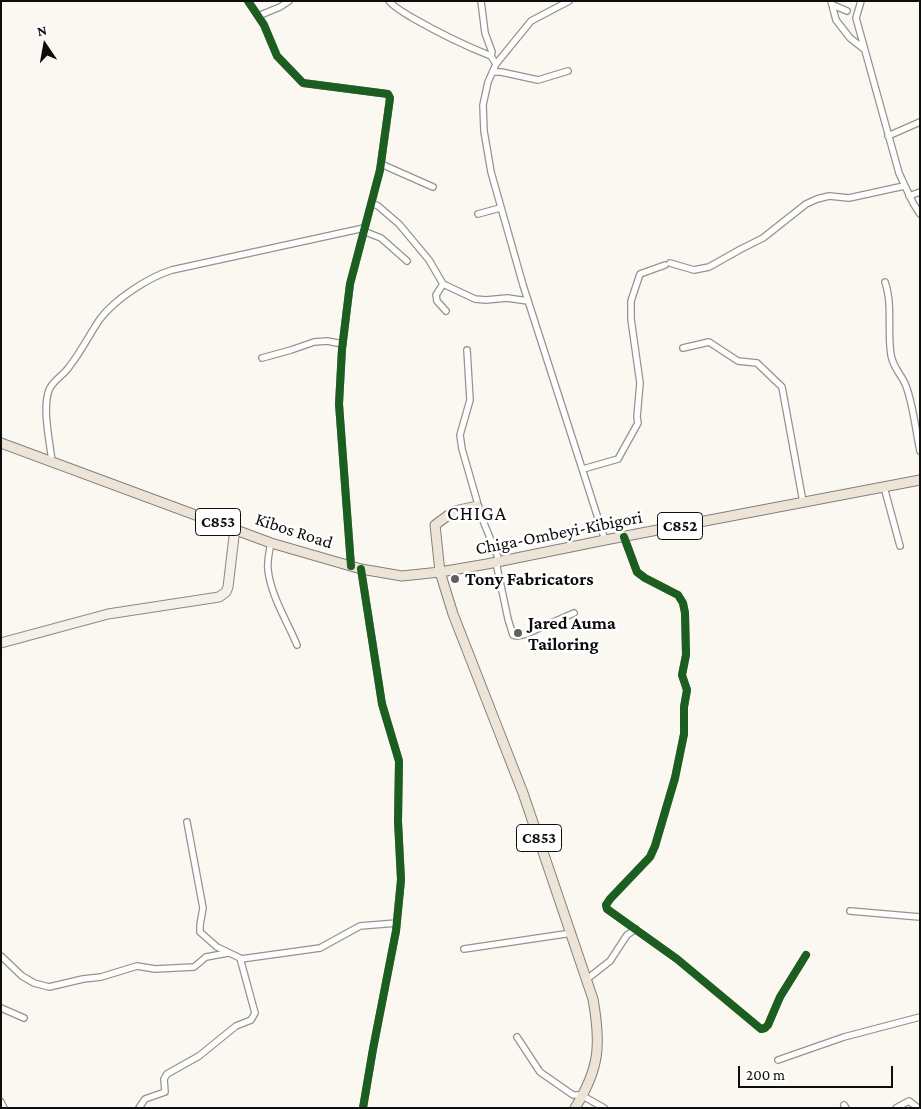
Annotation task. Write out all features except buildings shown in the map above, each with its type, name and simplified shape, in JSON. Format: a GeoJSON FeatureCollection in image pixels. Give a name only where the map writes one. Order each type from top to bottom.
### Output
{"type":"FeatureCollection","features":[{"type":"Feature","properties":{"kind":"main road","name":"Kibos Road"},"geometry":{"type":"LineString","coordinates":[[1,443],[235,528],[271,543],[361,569],[402,576],[440,572]]}},
{"type":"Feature","properties":{"kind":"main road","name":"Chiga-Ombeyi-Kibigori"},"geometry":{"type":"LineString","coordinates":[[440,572],[920,480]]}},
{"type":"Feature","properties":{"kind":"main road"},"geometry":{"type":"LineString","coordinates":[[440,572],[435,525],[454,511],[476,506]]}},
{"type":"Feature","properties":{"kind":"main road","name":"C853"},"geometry":{"type":"LineString","coordinates":[[440,572],[459,630],[523,793],[593,999],[598,1051],[589,1083],[574,1108]]}},
{"type":"Feature","properties":{"kind":"street"},"geometry":{"type":"LineString","coordinates":[[248,1],[264,25],[277,56],[303,83],[389,95],[390,98],[381,164],[350,284],[342,344],[339,404],[351,566]]}},
{"type":"Feature","properties":{"kind":"street"},"geometry":{"type":"LineString","coordinates":[[258,16],[289,1]]}},
{"type":"Feature","properties":{"kind":"street"},"geometry":{"type":"LineString","coordinates":[[389,1],[398,10],[452,40],[491,56]]}},
{"type":"Feature","properties":{"kind":"street"},"geometry":{"type":"LineString","coordinates":[[481,1],[485,33],[492,52],[491,56],[496,64]]}},
{"type":"Feature","properties":{"kind":"street"},"geometry":{"type":"LineString","coordinates":[[569,1],[531,21],[496,64],[488,82],[484,100],[484,131],[500,208],[528,302],[605,540]]}},
{"type":"Feature","properties":{"kind":"street"},"geometry":{"type":"LineString","coordinates":[[861,1],[856,18],[864,50],[904,186],[920,214]]}},
{"type":"Feature","properties":{"kind":"street"},"geometry":{"type":"LineString","coordinates":[[832,3],[836,20],[850,38],[864,50]]}},
{"type":"Feature","properties":{"kind":"street"},"geometry":{"type":"LineString","coordinates":[[832,3],[847,11]]}},
{"type":"Feature","properties":{"kind":"street"},"geometry":{"type":"LineString","coordinates":[[494,72],[538,80],[568,71]]}},
{"type":"Feature","properties":{"kind":"street"},"geometry":{"type":"LineString","coordinates":[[888,136],[920,122]]}},
{"type":"Feature","properties":{"kind":"street"},"geometry":{"type":"LineString","coordinates":[[381,164],[434,187]]}},
{"type":"Feature","properties":{"kind":"street"},"geometry":{"type":"LineString","coordinates":[[583,469],[618,459],[638,423],[640,383],[631,319],[631,301],[640,274],[668,264],[694,270],[709,267],[763,238],[806,204],[817,199],[828,196],[849,198],[904,186]]}},
{"type":"Feature","properties":{"kind":"street"},"geometry":{"type":"LineString","coordinates":[[909,196],[920,192]]}},
{"type":"Feature","properties":{"kind":"street"},"geometry":{"type":"LineString","coordinates":[[372,203],[400,224],[429,260],[443,284],[475,299],[507,298],[528,302]]}},
{"type":"Feature","properties":{"kind":"street"},"geometry":{"type":"LineString","coordinates":[[478,214],[500,208]]}},
{"type":"Feature","properties":{"kind":"street"},"geometry":{"type":"LineString","coordinates":[[52,462],[47,413],[49,390],[59,376],[71,365],[101,318],[119,300],[155,277],[172,270],[364,230],[381,238],[407,261]]}},
{"type":"Feature","properties":{"kind":"street"},"geometry":{"type":"LineString","coordinates":[[885,282],[889,300],[888,334],[892,359],[907,387],[920,451]]}},
{"type":"Feature","properties":{"kind":"street"},"geometry":{"type":"LineString","coordinates":[[443,284],[436,295],[437,301],[446,311]]}},
{"type":"Feature","properties":{"kind":"street"},"geometry":{"type":"LineString","coordinates":[[262,358],[314,342],[327,341],[342,344]]}},
{"type":"Feature","properties":{"kind":"street"},"geometry":{"type":"LineString","coordinates":[[683,348],[709,342],[738,361],[757,363],[782,387],[802,502]]}},
{"type":"Feature","properties":{"kind":"street"},"geometry":{"type":"LineString","coordinates":[[467,350],[470,400],[460,435],[462,449],[477,501],[476,506],[498,562],[497,567],[508,619],[514,635],[526,634],[574,613]]}},
{"type":"Feature","properties":{"kind":"street"},"geometry":{"type":"LineString","coordinates":[[884,487],[900,546]]}},
{"type":"Feature","properties":{"kind":"street"},"geometry":{"type":"LineString","coordinates":[[1,643],[108,614],[219,597],[228,588],[235,528]]}},
{"type":"Feature","properties":{"kind":"street"},"geometry":{"type":"LineString","coordinates":[[624,536],[637,572],[678,595],[681,599],[685,613],[686,641],[682,675],[687,690],[684,734],[655,846],[650,857],[606,905],[608,910],[699,976],[761,1029],[765,1028],[768,1024],[780,997],[806,955]]}},
{"type":"Feature","properties":{"kind":"street"},"geometry":{"type":"LineString","coordinates":[[271,543],[268,562],[270,580],[297,645]]}},
{"type":"Feature","properties":{"kind":"street"},"geometry":{"type":"LineString","coordinates":[[361,569],[382,704],[399,766],[398,821],[401,880],[397,923],[363,1108]]}},
{"type":"Feature","properties":{"kind":"street"},"geometry":{"type":"LineString","coordinates":[[187,822],[203,908],[200,932],[217,947],[228,953],[241,959],[320,948],[360,926],[397,923]]}},
{"type":"Feature","properties":{"kind":"street"},"geometry":{"type":"LineString","coordinates":[[850,911],[920,917]]}},
{"type":"Feature","properties":{"kind":"street"},"geometry":{"type":"LineString","coordinates":[[587,979],[610,961],[627,935],[636,929]]}},
{"type":"Feature","properties":{"kind":"street"},"geometry":{"type":"LineString","coordinates":[[464,949],[572,933]]}},
{"type":"Feature","properties":{"kind":"street"},"geometry":{"type":"LineString","coordinates":[[1,956],[22,976],[34,983],[49,987],[101,977],[138,966],[155,969],[194,967],[206,957],[228,953]]}},
{"type":"Feature","properties":{"kind":"street"},"geometry":{"type":"LineString","coordinates":[[139,1108],[145,1099],[164,1092],[164,1079],[167,1074],[199,1056],[236,1026],[253,1018],[254,1013],[241,959]]}},
{"type":"Feature","properties":{"kind":"street"},"geometry":{"type":"LineString","coordinates":[[1,1008],[24,1018]]}},
{"type":"Feature","properties":{"kind":"street"},"geometry":{"type":"LineString","coordinates":[[778,1060],[844,1037],[920,1017]]}},
{"type":"Feature","properties":{"kind":"street"},"geometry":{"type":"LineString","coordinates":[[517,1037],[540,1072],[573,1095],[582,1097],[604,1108]]}},
{"type":"Feature","properties":{"kind":"street"},"geometry":{"type":"LineString","coordinates":[[896,1108],[909,1101],[918,1108]]}},
{"type":"Feature","properties":{"kind":"street"},"geometry":{"type":"LineString","coordinates":[[1,1102],[4,1108]]}},
{"type":"Feature","properties":{"kind":"cycle path"},"geometry":{"type":"LineString","coordinates":[[248,1],[264,25],[277,56],[303,83],[388,94],[390,98],[380,170],[350,284],[342,349],[339,404],[351,566]]}},
{"type":"Feature","properties":{"kind":"cycle path"},"geometry":{"type":"LineString","coordinates":[[624,537],[637,572],[678,595],[683,603],[686,655],[682,675],[687,690],[684,707],[684,734],[675,778],[655,846],[650,857],[610,899],[606,905],[607,909],[677,959],[761,1029],[768,1025],[780,997],[806,955]]}},
{"type":"Feature","properties":{"kind":"cycle path"},"geometry":{"type":"LineString","coordinates":[[361,569],[382,704],[399,761],[398,821],[401,880],[396,931],[363,1108]]}},
{"type":"Feature","properties":{"kind":"place","name":"Tony Fabricators"},"geometry":{"type":"Point","coordinates":[455,579]}},
{"type":"Feature","properties":{"kind":"place","name":"Jared Auma Tailoring"},"geometry":{"type":"Point","coordinates":[518,633]}},
{"type":"Feature","properties":{"kind":"district","name":"CHIGA"},"geometry":{"type":"Point","coordinates":[477,514]}}]}
